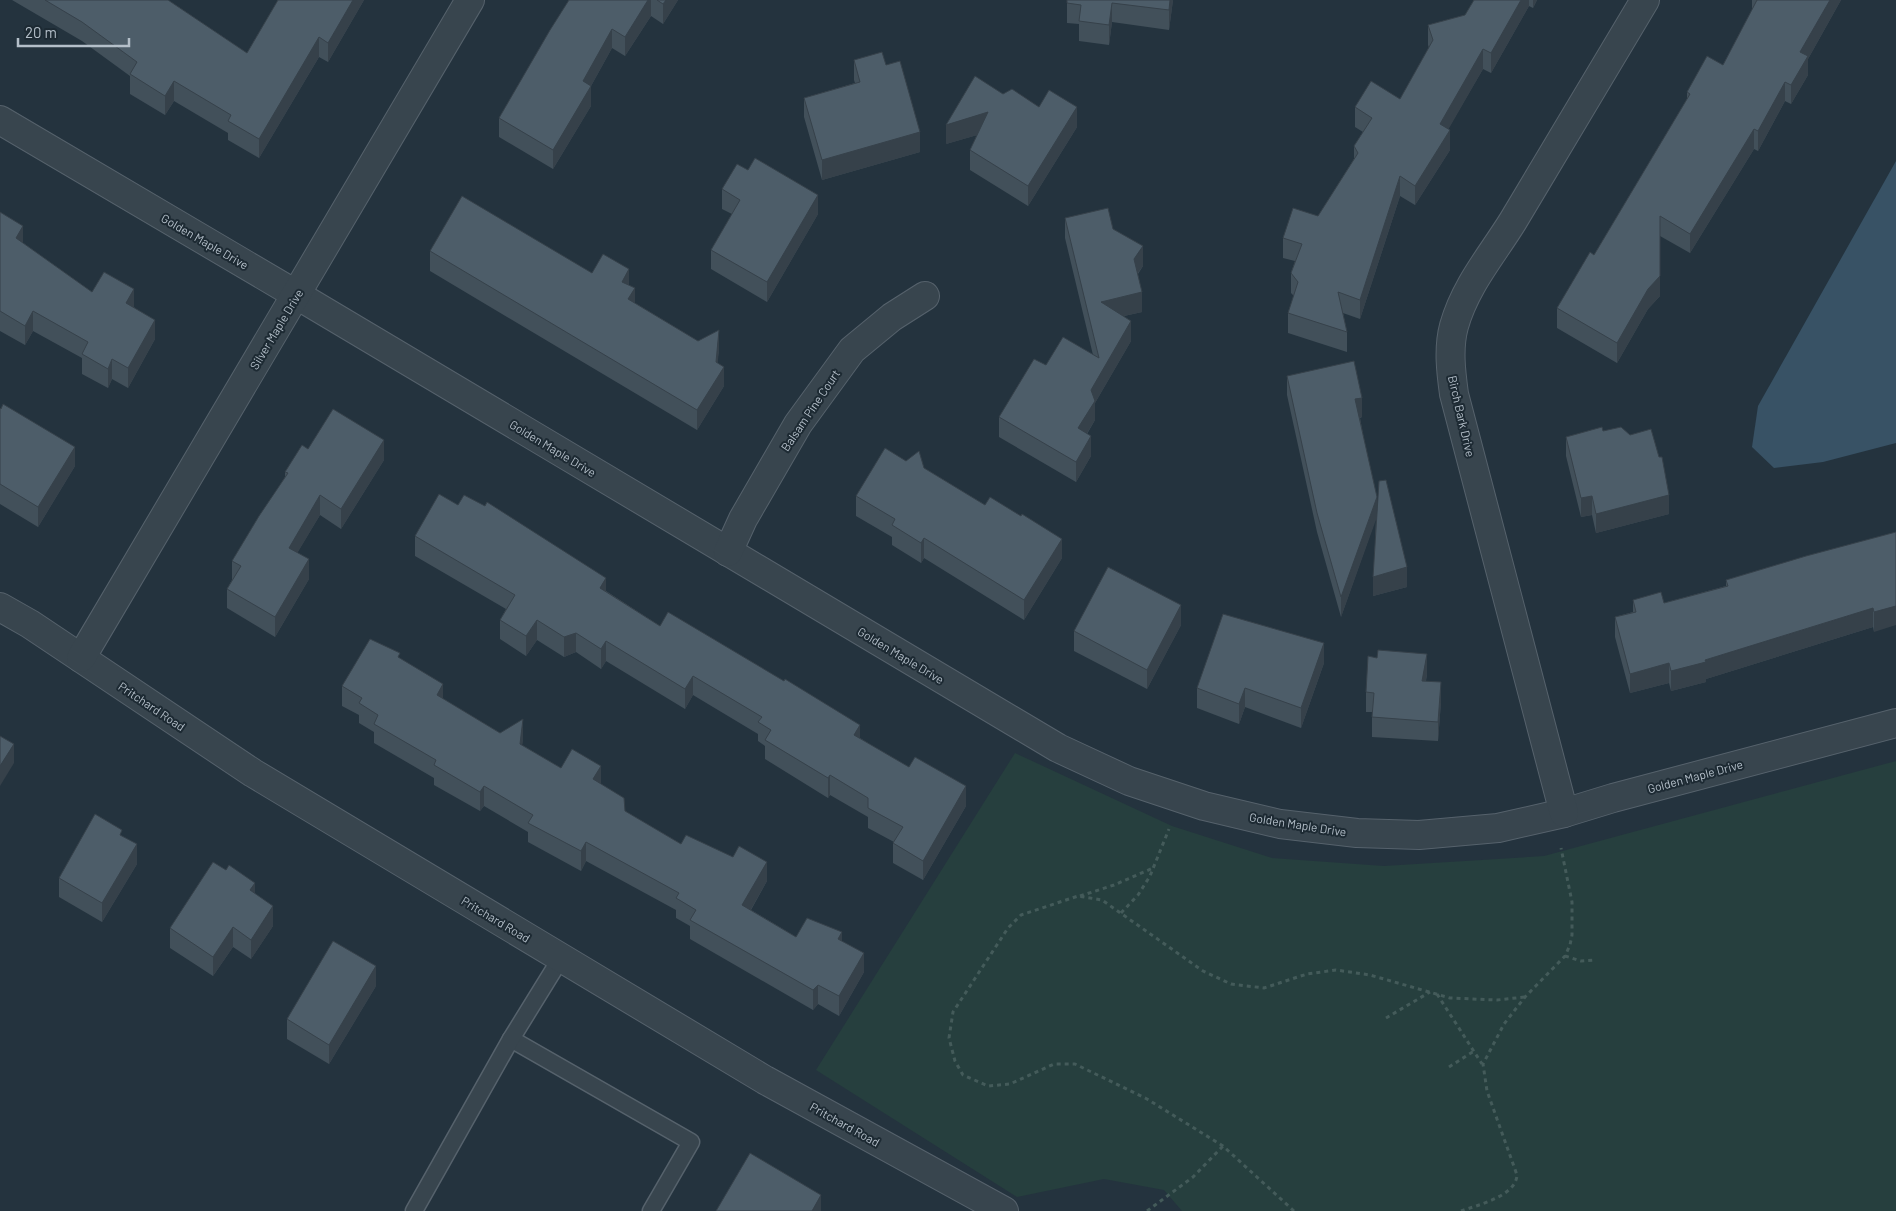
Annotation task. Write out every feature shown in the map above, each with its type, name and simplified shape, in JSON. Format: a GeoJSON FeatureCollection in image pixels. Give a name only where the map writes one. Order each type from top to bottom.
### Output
{"type":"FeatureCollection","features":[{"type":"Feature","properties":{"kind":"street","name":"Silver Maple Drive"},"geometry":{"type":"LineString","coordinates":[[82,658],[265,346],[298,295],[470,0]]}},
{"type":"Feature","properties":{"kind":"street","name":"Birch Bark Drive"},"geometry":{"type":"LineString","coordinates":[[1564,813],[1454,394],[1450,364],[1454,327],[1466,292],[1510,224],[1645,0]]}},
{"type":"Feature","properties":{"kind":"street","name":"Golden Maple Drive"},"geometry":{"type":"LineString","coordinates":[[0,120],[298,295],[1058,748],[1129,781],[1204,806],[1280,824],[1357,833],[1419,835],[1498,828],[1564,813],[1613,798],[1896,723]]}},
{"type":"Feature","properties":{"kind":"street","name":"Balsam Pine Court"},"geometry":{"type":"LineString","coordinates":[[728,552],[743,519],[798,424],[852,350],[892,317],[924,296]]}},
{"type":"Feature","properties":{"kind":"street","name":"Pritchard Road"},"geometry":{"type":"LineString","coordinates":[[0,607],[82,658],[253,773],[765,1080],[1004,1211]]}},
{"type":"Feature","properties":{"kind":"lane"},"geometry":{"type":"LineString","coordinates":[[414,1211],[511,1039],[561,958]]}},
{"type":"Feature","properties":{"kind":"lane"},"geometry":{"type":"LineString","coordinates":[[511,1039],[691,1142],[651,1211]]}},
{"type":"Feature","properties":{"kind":"path"},"geometry":{"type":"LineString","coordinates":[[1121,912],[1138,895],[1154,868],[1182,798]]}},
{"type":"Feature","properties":{"kind":"path"},"geometry":{"type":"LineString","coordinates":[[1483,1064],[1504,1024],[1525,997],[1565,956],[1572,935],[1572,902],[1560,845],[1564,813]]}},
{"type":"Feature","properties":{"kind":"path"},"geometry":{"type":"LineString","coordinates":[[1154,868],[1114,886],[1021,915],[1008,928],[953,1012],[949,1038],[955,1061],[963,1075],[988,1086],[1010,1084],[1054,1064],[1075,1064],[1148,1099],[1224,1146],[1294,1211]]}},
{"type":"Feature","properties":{"kind":"path"},"geometry":{"type":"LineString","coordinates":[[1078,896],[1102,900],[1203,971],[1231,984],[1264,988],[1307,974],[1336,970],[1370,975],[1450,998],[1497,1000],[1525,997]]}},
{"type":"Feature","properties":{"kind":"path"},"geometry":{"type":"LineString","coordinates":[[1565,956],[1581,960],[1595,960]]}},
{"type":"Feature","properties":{"kind":"path"},"geometry":{"type":"LineString","coordinates":[[1386,1018],[1430,992]]}},
{"type":"Feature","properties":{"kind":"path"},"geometry":{"type":"LineString","coordinates":[[1437,994],[1483,1064],[1488,1091],[1517,1175],[1517,1182],[1512,1188],[1494,1200],[1461,1211]]}},
{"type":"Feature","properties":{"kind":"path"},"geometry":{"type":"LineString","coordinates":[[1449,1067],[1474,1051]]}},
{"type":"Feature","properties":{"kind":"path"},"geometry":{"type":"LineString","coordinates":[[1147,1211],[1194,1178],[1224,1146]]}},
{"type":"Feature","properties":{"kind":"green space"},"geometry":{"type":"Polygon","coordinates":[[[1015,753],[1172,826],[1272,858],[1384,866],[1544,856],[1896,761],[1896,1211],[1182,1211],[1164,1190],[1104,1179],[1017,1197],[816,1070],[1015,753]]]}},
{"type":"Feature","properties":{"kind":"water"},"geometry":{"type":"Polygon","coordinates":[[[1896,161],[1896,443],[1823,462],[1774,468],[1752,447],[1758,406],[1896,161]]]}},
{"type":"Feature","properties":{"kind":"building"},"geometry":{"type":"Polygon","coordinates":[[[45,0],[168,0],[247,53],[278,0],[353,0],[328,43],[319,37],[259,139],[228,121],[231,115],[174,81],[165,96],[130,74],[137,62],[82,22],[45,0]]]}},
{"type":"Feature","properties":{"kind":"building"},"geometry":{"type":"Polygon","coordinates":[[[569,0],[648,0],[625,37],[612,29],[583,81],[591,86],[553,150],[499,118],[569,0]]]}},
{"type":"Feature","properties":{"kind":"building"},"geometry":{"type":"Polygon","coordinates":[[[657,0],[666,0],[663,4],[657,0]]]}},
{"type":"Feature","properties":{"kind":"building"},"geometry":{"type":"Polygon","coordinates":[[[1067,0],[1170,0],[1169,10],[1112,3],[1109,25],[1079,21],[1081,5],[1067,3],[1067,0]]]}},
{"type":"Feature","properties":{"kind":"building"},"geometry":{"type":"Polygon","coordinates":[[[1474,0],[1521,0],[1491,53],[1483,49],[1440,124],[1450,130],[1415,186],[1400,176],[1360,300],[1338,292],[1347,332],[1288,313],[1298,282],[1291,273],[1302,244],[1283,238],[1293,208],[1318,216],[1358,153],[1354,146],[1372,118],[1355,107],[1371,81],[1400,99],[1433,40],[1428,25],[1465,15],[1474,0]]]}},
{"type":"Feature","properties":{"kind":"building"},"geometry":{"type":"Polygon","coordinates":[[[1757,0],[1830,0],[1800,52],[1808,56],[1791,85],[1785,82],[1758,131],[1754,129],[1690,234],[1660,216],[1660,276],[1648,289],[1617,343],[1557,308],[1590,252],[1594,255],[1690,94],[1687,92],[1707,56],[1723,65],[1757,0]]]}},
{"type":"Feature","properties":{"kind":"building"},"geometry":{"type":"Polygon","coordinates":[[[882,52],[886,65],[900,61],[920,132],[822,160],[804,98],[860,82],[854,60],[882,52]]]}},
{"type":"Feature","properties":{"kind":"building"},"geometry":{"type":"Polygon","coordinates":[[[975,76],[1003,94],[1012,89],[1039,107],[1049,90],[1077,107],[1028,186],[970,150],[988,112],[946,125],[975,76]]]}},
{"type":"Feature","properties":{"kind":"building"},"geometry":{"type":"Polygon","coordinates":[[[755,158],[818,195],[767,282],[711,250],[740,200],[722,189],[737,164],[748,170],[755,158]]]}},
{"type":"Feature","properties":{"kind":"building"},"geometry":{"type":"Polygon","coordinates":[[[462,196],[592,273],[603,254],[629,269],[622,282],[635,288],[628,299],[698,341],[719,330],[716,362],[724,367],[697,410],[430,251],[462,196]]]}},
{"type":"Feature","properties":{"kind":"building"},"geometry":{"type":"Polygon","coordinates":[[[1108,208],[1113,229],[1143,246],[1134,259],[1142,292],[1101,302],[1131,321],[1091,390],[1095,401],[1078,428],[1091,436],[1076,462],[999,417],[1034,359],[1046,365],[1063,337],[1099,358],[1065,218],[1108,208]]]}},
{"type":"Feature","properties":{"kind":"building"},"geometry":{"type":"Polygon","coordinates":[[[0,212],[23,226],[16,238],[92,292],[104,272],[134,289],[126,303],[155,320],[128,368],[112,359],[108,369],[82,354],[88,342],[33,311],[25,326],[0,311],[0,212]]]}},
{"type":"Feature","properties":{"kind":"building"},"geometry":{"type":"Polygon","coordinates":[[[1354,361],[1362,398],[1355,399],[1377,497],[1341,597],[1317,513],[1287,376],[1354,361]]]}},
{"type":"Feature","properties":{"kind":"building"},"geometry":{"type":"Polygon","coordinates":[[[3,404],[75,447],[38,507],[0,484],[0,408],[3,404]]]}},
{"type":"Feature","properties":{"kind":"building"},"geometry":{"type":"Polygon","coordinates":[[[333,409],[384,440],[341,509],[320,495],[289,548],[309,559],[275,617],[227,589],[241,566],[232,561],[288,473],[285,472],[302,445],[308,449],[333,409]]]}},
{"type":"Feature","properties":{"kind":"building"},"geometry":{"type":"Polygon","coordinates":[[[1602,427],[1603,431],[1621,427],[1630,435],[1651,429],[1659,457],[1662,457],[1669,495],[1596,514],[1592,496],[1581,498],[1566,437],[1602,427]]]}},
{"type":"Feature","properties":{"kind":"building"},"geometry":{"type":"Polygon","coordinates":[[[885,448],[906,461],[919,451],[924,468],[985,505],[990,497],[1062,539],[1024,600],[924,538],[921,543],[892,525],[895,519],[856,496],[885,448]]]}},
{"type":"Feature","properties":{"kind":"building"},"geometry":{"type":"Polygon","coordinates":[[[1386,480],[1407,567],[1373,577],[1379,481],[1386,480]]]}},
{"type":"Feature","properties":{"kind":"building"},"geometry":{"type":"Polygon","coordinates":[[[439,494],[458,505],[464,495],[485,506],[487,502],[606,578],[600,588],[660,626],[668,612],[784,681],[785,679],[860,725],[854,735],[909,767],[915,757],[966,786],[923,861],[893,843],[903,827],[868,808],[868,798],[830,775],[828,778],[765,740],[771,730],[758,722],[762,717],[693,676],[685,689],[606,641],[601,649],[576,633],[564,637],[537,620],[526,636],[500,620],[515,595],[415,536],[439,494]]]}},
{"type":"Feature","properties":{"kind":"building"},"geometry":{"type":"Polygon","coordinates":[[[1896,532],[1896,606],[1874,612],[1873,608],[1705,660],[1706,662],[1671,671],[1669,663],[1630,674],[1615,617],[1636,612],[1633,600],[1661,592],[1664,603],[1728,586],[1726,580],[1896,532]]]}},
{"type":"Feature","properties":{"kind":"building"},"geometry":{"type":"Polygon","coordinates":[[[1108,567],[1181,605],[1147,670],[1074,631],[1108,567]]]}},
{"type":"Feature","properties":{"kind":"building"},"geometry":{"type":"Polygon","coordinates":[[[1223,614],[1324,643],[1301,708],[1245,688],[1239,704],[1197,688],[1223,614]]]}},
{"type":"Feature","properties":{"kind":"building"},"geometry":{"type":"Polygon","coordinates":[[[370,639],[400,653],[398,657],[443,684],[437,695],[500,733],[523,719],[520,744],[561,768],[572,749],[601,766],[593,779],[624,798],[625,811],[681,844],[686,835],[733,857],[739,846],[767,862],[742,905],[796,937],[807,918],[842,932],[838,939],[864,953],[839,996],[818,985],[813,990],[690,920],[696,910],[676,898],[679,893],[586,842],[581,851],[528,823],[533,815],[484,786],[480,792],[434,765],[436,760],[374,724],[378,715],[359,703],[362,698],[342,686],[370,639]]]}},
{"type":"Feature","properties":{"kind":"building"},"geometry":{"type":"Polygon","coordinates":[[[1378,650],[1427,654],[1422,681],[1441,682],[1438,722],[1372,717],[1374,693],[1366,692],[1368,656],[1377,658],[1378,650]]]}},
{"type":"Feature","properties":{"kind":"building"},"geometry":{"type":"Polygon","coordinates":[[[0,736],[14,744],[0,766],[0,736]]]}},
{"type":"Feature","properties":{"kind":"building"},"geometry":{"type":"Polygon","coordinates":[[[95,814],[122,830],[120,835],[137,844],[102,903],[59,878],[95,814]]]}},
{"type":"Feature","properties":{"kind":"building"},"geometry":{"type":"Polygon","coordinates":[[[213,862],[226,870],[229,865],[255,883],[250,890],[273,906],[251,940],[233,927],[213,957],[170,928],[213,862]]]}},
{"type":"Feature","properties":{"kind":"building"},"geometry":{"type":"Polygon","coordinates":[[[333,941],[376,966],[329,1045],[287,1019],[333,941]]]}},
{"type":"Feature","properties":{"kind":"building"},"geometry":{"type":"Polygon","coordinates":[[[750,1153],[821,1195],[812,1211],[716,1211],[750,1153]]]}}]}
